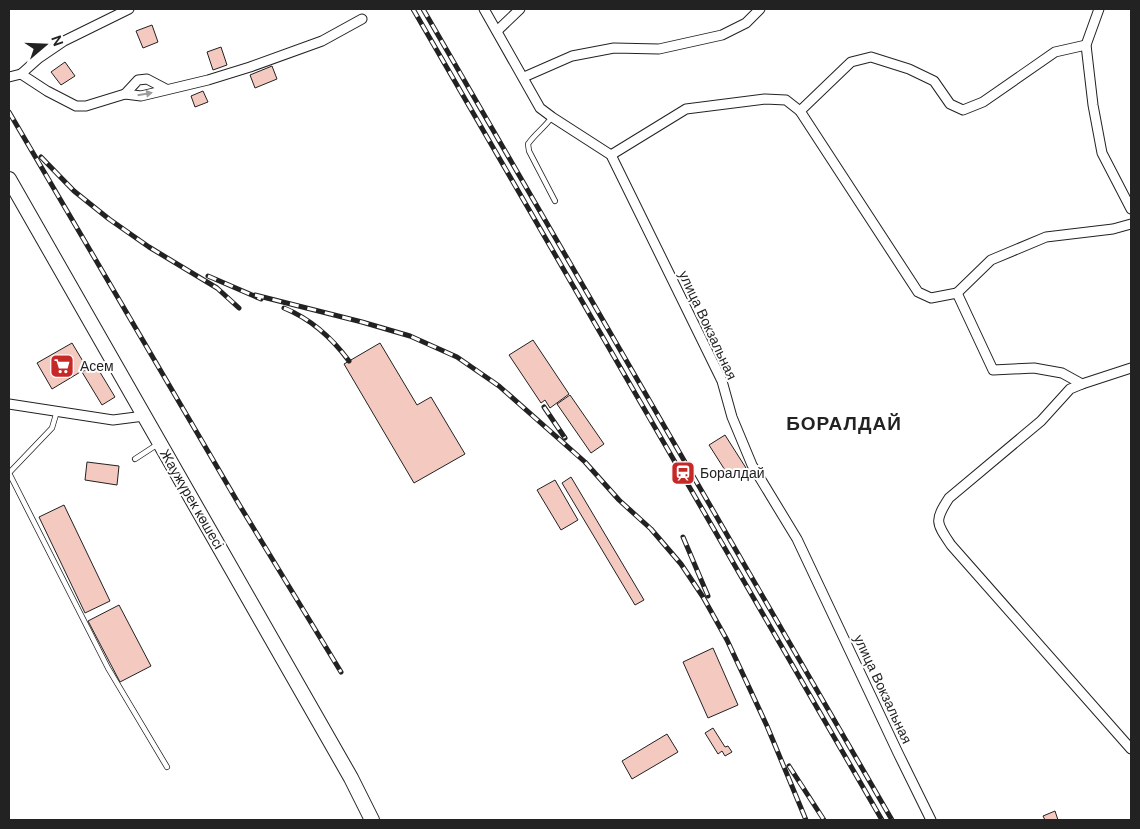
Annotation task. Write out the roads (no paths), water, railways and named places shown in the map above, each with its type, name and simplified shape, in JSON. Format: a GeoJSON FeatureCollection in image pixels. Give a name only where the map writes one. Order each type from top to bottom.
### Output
{"type":"FeatureCollection","features":[{"type":"Feature","properties":{"kind":"main road","name":"Жаужүрек көшесі"},"geometry":{"type":"LineString","coordinates":[[9,179],[351,778],[372,820]]}},
{"type":"Feature","properties":{"kind":"street"},"geometry":{"type":"LineString","coordinates":[[9,77],[21,74],[39,58],[64,41],[129,9]]}},
{"type":"Feature","properties":{"kind":"street"},"geometry":{"type":"LineString","coordinates":[[484,9],[540,108],[611,155],[686,109],[765,99],[786,100],[800,111],[918,292],[930,298],[957,293],[991,260],[1046,237],[1113,230],[1131,224]]}},
{"type":"Feature","properties":{"kind":"street"},"geometry":{"type":"LineString","coordinates":[[497,31],[520,9]]}},
{"type":"Feature","properties":{"kind":"street"},"geometry":{"type":"LineString","coordinates":[[524,77],[572,56],[614,48],[659,49],[722,35],[746,23],[760,9]]}},
{"type":"Feature","properties":{"kind":"street"},"geometry":{"type":"LineString","coordinates":[[1099,9],[1086,45],[1093,105],[1102,153],[1131,209]]}},
{"type":"Feature","properties":{"kind":"street"},"geometry":{"type":"LineString","coordinates":[[21,74],[47,91],[76,106],[86,106],[125,94],[141,96],[250,68],[322,41],[362,19]]}},
{"type":"Feature","properties":{"kind":"street"},"geometry":{"type":"LineString","coordinates":[[800,111],[851,62],[871,57],[934,81],[950,104],[963,110],[983,102],[1055,52],[1086,45]]}},
{"type":"Feature","properties":{"kind":"street"},"geometry":{"type":"LineString","coordinates":[[125,94],[138,80],[147,79],[166,89]]}},
{"type":"Feature","properties":{"kind":"street","name":"улица Вокзальная"},"geometry":{"type":"LineString","coordinates":[[611,155],[722,381],[732,417],[752,465],[797,539],[931,820]]}},
{"type":"Feature","properties":{"kind":"street"},"geometry":{"type":"LineString","coordinates":[[957,293],[993,370],[1034,368],[1062,373],[1082,384]]}},
{"type":"Feature","properties":{"kind":"street"},"geometry":{"type":"LineString","coordinates":[[1131,368],[1070,389],[1041,421],[949,498],[938,514],[940,528],[951,545],[1131,749]]}},
{"type":"Feature","properties":{"kind":"street"},"geometry":{"type":"LineString","coordinates":[[9,404],[113,420],[144,416]]}},
{"type":"Feature","properties":{"kind":"lane"},"geometry":{"type":"LineString","coordinates":[[552,117],[544,128],[532,137],[528,144],[529,151],[555,201]]}},
{"type":"Feature","properties":{"kind":"lane"},"geometry":{"type":"LineString","coordinates":[[57,412],[52,428],[9,473],[108,668],[167,767]]}},
{"type":"Feature","properties":{"kind":"lane"},"geometry":{"type":"LineString","coordinates":[[134,459],[159,443]]}},
{"type":"Feature","properties":{"kind":"railway"},"geometry":{"type":"LineString","coordinates":[[413,9],[882,820]]}},
{"type":"Feature","properties":{"kind":"railway"},"geometry":{"type":"LineString","coordinates":[[423,9],[892,820]]}},
{"type":"Feature","properties":{"kind":"railway"},"geometry":{"type":"LineString","coordinates":[[9,112],[240,506],[341,672]]}},
{"type":"Feature","properties":{"kind":"railway"},"geometry":{"type":"LineString","coordinates":[[41,157],[74,191],[109,219],[149,247],[217,288],[239,308]]}},
{"type":"Feature","properties":{"kind":"railway"},"geometry":{"type":"LineString","coordinates":[[208,276],[261,299]]}},
{"type":"Feature","properties":{"kind":"railway"},"geometry":{"type":"LineString","coordinates":[[255,295],[410,336],[457,357],[499,386],[585,462],[619,500],[651,529],[681,564],[703,597],[727,640],[767,726],[806,820]]}},
{"type":"Feature","properties":{"kind":"railway"},"geometry":{"type":"LineString","coordinates":[[284,308],[294,312],[320,330],[349,361]]}},
{"type":"Feature","properties":{"kind":"railway"},"geometry":{"type":"LineString","coordinates":[[544,407],[565,438]]}},
{"type":"Feature","properties":{"kind":"railway"},"geometry":{"type":"LineString","coordinates":[[683,537],[708,596]]}},
{"type":"Feature","properties":{"kind":"railway"},"geometry":{"type":"LineString","coordinates":[[789,766],[824,820]]}},
{"type":"Feature","properties":{"kind":"place","name":"Асем"},"geometry":{"type":"Point","coordinates":[62,366]}},
{"type":"Feature","properties":{"kind":"place","name":"Боралдай"},"geometry":{"type":"Point","coordinates":[683,473]}},
{"type":"Feature","properties":{"kind":"district","name":"БОРАЛДАЙ"},"geometry":{"type":"Point","coordinates":[844,423]}}]}
